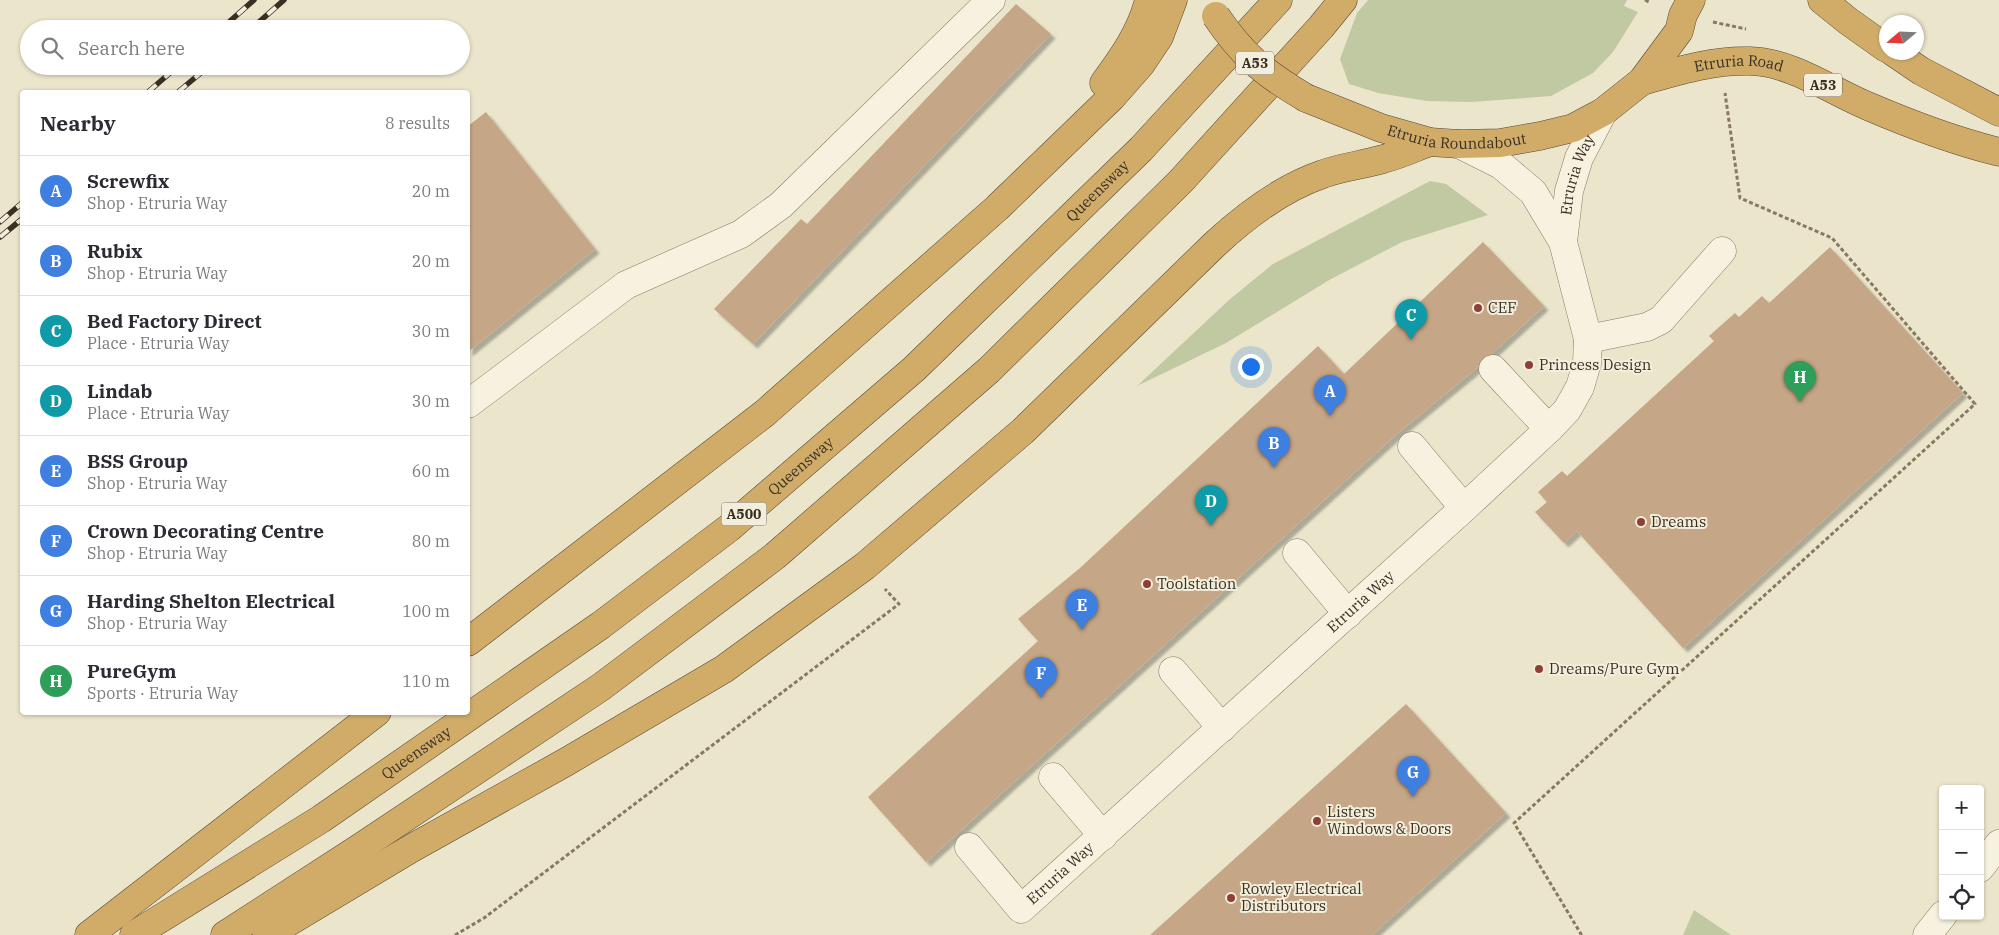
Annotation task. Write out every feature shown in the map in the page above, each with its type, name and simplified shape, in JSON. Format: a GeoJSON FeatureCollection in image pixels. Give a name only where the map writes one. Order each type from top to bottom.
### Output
{"type":"FeatureCollection","features":[{"type":"Feature","properties":{"kind":"highway"},"geometry":{"type":"LineString","coordinates":[[1143,43],[1149,0]]}},
{"type":"Feature","properties":{"kind":"highway"},"geometry":{"type":"LineString","coordinates":[[470,640],[698,463],[765,414],[997,208],[1053,153],[1121,60],[1166,22],[1174,0]]}},
{"type":"Feature","properties":{"kind":"highway","name":"Queensway"},"geometry":{"type":"LineString","coordinates":[[134,935],[321,819],[601,625],[729,528],[914,369],[1141,150],[1278,0]]}},
{"type":"Feature","properties":{"kind":"highway"},"geometry":{"type":"LineString","coordinates":[[225,935],[601,687],[775,556],[989,370],[1181,181],[1321,27],[1343,0]]}},
{"type":"Feature","properties":{"kind":"highway","name":"Etruria Roundabout"},"geometry":{"type":"LineString","coordinates":[[1214,8],[1233,41],[1253,61],[1278,82],[1306,98],[1381,128],[1430,142],[1500,144],[1572,128],[1604,112],[1642,81],[1679,31],[1683,15],[1691,0]]}},
{"type":"Feature","properties":{"kind":"highway"},"geometry":{"type":"LineString","coordinates":[[1822,0],[1879,43]]}},
{"type":"Feature","properties":{"kind":"highway"},"geometry":{"type":"LineString","coordinates":[[1905,60],[1921,71],[1999,112]]}},
{"type":"Feature","properties":{"kind":"highway","name":"Etruria Road"},"geometry":{"type":"LineString","coordinates":[[1642,81],[1695,66],[1721,61],[1751,61],[1774,64],[1869,107],[1968,144],[1999,152]]}},
{"type":"Feature","properties":{"kind":"highway"},"geometry":{"type":"LineString","coordinates":[[267,935],[412,848],[566,762],[724,669],[865,566],[1023,431],[1231,229],[1293,186],[1323,174],[1384,159],[1430,142]]}},
{"type":"Feature","properties":{"kind":"highway"},"geometry":{"type":"LineString","coordinates":[[90,935],[373,715]]}},
{"type":"Feature","properties":{"kind":"street"},"geometry":{"type":"LineString","coordinates":[[470,402],[626,285],[741,234],[781,205],[991,0]]}},
{"type":"Feature","properties":{"kind":"street","name":"Etruria Way"},"geometry":{"type":"LineString","coordinates":[[1563,242],[1569,191],[1579,158],[1604,112]]}},
{"type":"Feature","properties":{"kind":"street","name":"Etruria Way"},"geometry":{"type":"LineString","coordinates":[[969,847],[1021,909],[1464,508],[1549,430],[1567,410],[1580,387],[1587,363],[1588,340],[1563,242],[1533,192],[1501,165],[1459,144]]}},
{"type":"Feature","properties":{"kind":"street"},"geometry":{"type":"LineString","coordinates":[[1588,340],[1647,327],[1661,320],[1722,250]]}},
{"type":"Feature","properties":{"kind":"street"},"geometry":{"type":"LineString","coordinates":[[1493,369],[1549,430]]}},
{"type":"Feature","properties":{"kind":"street"},"geometry":{"type":"LineString","coordinates":[[1412,446],[1464,508]]}},
{"type":"Feature","properties":{"kind":"street"},"geometry":{"type":"LineString","coordinates":[[1297,554],[1348,614]]}},
{"type":"Feature","properties":{"kind":"street"},"geometry":{"type":"LineString","coordinates":[[1173,671],[1222,728]]}},
{"type":"Feature","properties":{"kind":"street"},"geometry":{"type":"LineString","coordinates":[[1052,777],[1103,836]]}},
{"type":"Feature","properties":{"kind":"street"},"geometry":{"type":"LineString","coordinates":[[1984,863],[1999,844]]}},
{"type":"Feature","properties":{"kind":"street"},"geometry":{"type":"LineString","coordinates":[[1927,935],[1939,920]]}},
{"type":"Feature","properties":{"kind":"path"},"geometry":{"type":"LineString","coordinates":[[1645,0],[1649,2]]}},
{"type":"Feature","properties":{"kind":"path"},"geometry":{"type":"LineString","coordinates":[[1580,935],[1514,823],[1975,404],[1832,238],[1740,198],[1723,83]]}},
{"type":"Feature","properties":{"kind":"path"},"geometry":{"type":"LineString","coordinates":[[455,935],[484,918],[899,604],[865,566]]}},
{"type":"Feature","properties":{"kind":"green space"},"geometry":{"type":"Polygon","coordinates":[[[1368,0],[1627,0],[1624,6],[1638,12],[1613,52],[1593,73],[1551,96],[1471,102],[1427,101],[1378,93],[1349,84],[1340,59],[1357,13],[1368,0]]]}},
{"type":"Feature","properties":{"kind":"green space"},"geometry":{"type":"Polygon","coordinates":[[[1430,181],[1446,184],[1488,215],[1402,242],[1331,279],[1226,343],[1137,386],[1229,300],[1273,264],[1430,181]]]}},
{"type":"Feature","properties":{"kind":"green space"},"geometry":{"type":"Polygon","coordinates":[[[1694,910],[1731,935],[1683,935],[1694,910]]]}},
{"type":"Feature","properties":{"kind":"building"},"geometry":{"type":"Polygon","coordinates":[[[1016,4],[1051,34],[753,344],[714,309],[801,219],[807,224],[1016,4]]]}},
{"type":"Feature","properties":{"kind":"building"},"geometry":{"type":"Polygon","coordinates":[[[486,112],[595,249],[470,350],[470,124],[486,112]]]}},
{"type":"Feature","properties":{"kind":"building"},"geometry":{"type":"Polygon","coordinates":[[[1483,242],[1544,306],[1472,372],[1398,433],[926,862],[868,797],[1038,641],[1018,619],[1080,568],[1318,346],[1344,374],[1483,242]]]}},
{"type":"Feature","properties":{"kind":"building"},"geometry":{"type":"Polygon","coordinates":[[[1830,247],[1963,393],[1683,648],[1577,531],[1564,543],[1535,512],[1547,502],[1538,492],[1562,471],[1567,476],[1714,341],[1709,336],[1735,313],[1739,317],[1762,296],[1769,303],[1830,247]]]}},
{"type":"Feature","properties":{"kind":"building"},"geometry":{"type":"Polygon","coordinates":[[[1406,704],[1506,813],[1372,935],[1150,935],[1406,704]]]}},
{"type":"Feature","properties":{"kind":"railway"},"geometry":{"type":"LineString","coordinates":[[231,20],[254,0]]}},
{"type":"Feature","properties":{"kind":"railway"},"geometry":{"type":"LineString","coordinates":[[261,20],[284,0]]}},
{"type":"Feature","properties":{"kind":"railway"},"geometry":{"type":"LineString","coordinates":[[150,90],[168,75]]}},
{"type":"Feature","properties":{"kind":"railway"},"geometry":{"type":"LineString","coordinates":[[180,90],[198,75]]}},
{"type":"Feature","properties":{"kind":"railway"},"geometry":{"type":"LineString","coordinates":[[0,222],[20,205]]}},
{"type":"Feature","properties":{"kind":"railway"},"geometry":{"type":"LineString","coordinates":[[0,237],[20,221]]}},
{"type":"Feature","properties":{"kind":"place","name":"CEF"},"geometry":{"type":"Point","coordinates":[1478,308]}},
{"type":"Feature","properties":{"kind":"place","name":"Bed Factory Direct"},"geometry":{"type":"Point","coordinates":[1411,340]}},
{"type":"Feature","properties":{"kind":"place","name":"Princess Design"},"geometry":{"type":"Point","coordinates":[1529,365]}},
{"type":"Feature","properties":{"kind":"place","name":"PureGym"},"geometry":{"type":"Point","coordinates":[1800,402]}},
{"type":"Feature","properties":{"kind":"place","name":"Screwfix"},"geometry":{"type":"Point","coordinates":[1330,416]}},
{"type":"Feature","properties":{"kind":"place","name":"Rubix"},"geometry":{"type":"Point","coordinates":[1274,468]}},
{"type":"Feature","properties":{"kind":"place","name":"Dreams"},"geometry":{"type":"Point","coordinates":[1641,522]}},
{"type":"Feature","properties":{"kind":"place","name":"Lindab"},"geometry":{"type":"Point","coordinates":[1211,526]}},
{"type":"Feature","properties":{"kind":"place","name":"Toolstation"},"geometry":{"type":"Point","coordinates":[1147,584]}},
{"type":"Feature","properties":{"kind":"place","name":"BSS Group"},"geometry":{"type":"Point","coordinates":[1082,630]}},
{"type":"Feature","properties":{"kind":"place","name":"Dreams/Pure Gym"},"geometry":{"type":"Point","coordinates":[1539,669]}},
{"type":"Feature","properties":{"kind":"place","name":"Crown Decorating Centre"},"geometry":{"type":"Point","coordinates":[1041,698]}},
{"type":"Feature","properties":{"kind":"place","name":"Harding Shelton Electrical"},"geometry":{"type":"Point","coordinates":[1413,797]}},
{"type":"Feature","properties":{"kind":"place","name":"Listers Windows & Doors"},"geometry":{"type":"Point","coordinates":[1317,821]}},
{"type":"Feature","properties":{"kind":"place","name":"Rowley Electrical Distributors"},"geometry":{"type":"Point","coordinates":[1231,898]}}]}
